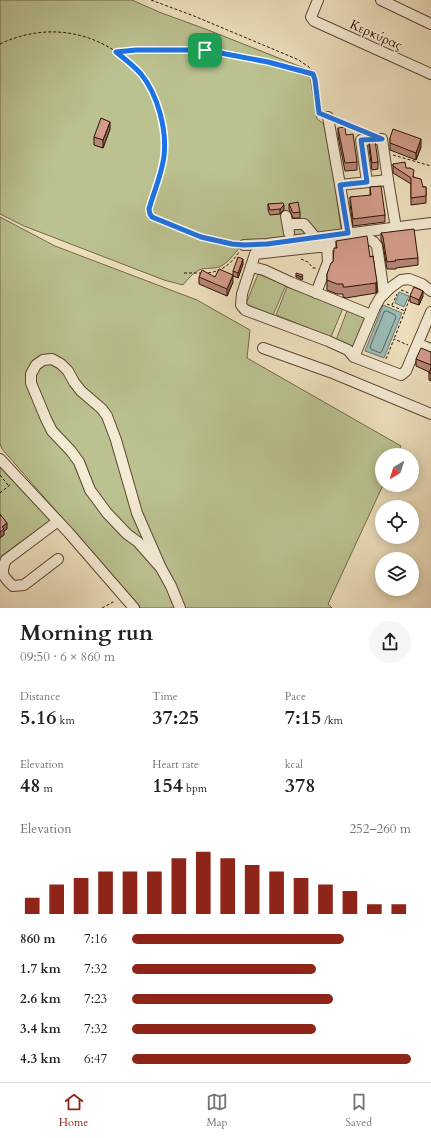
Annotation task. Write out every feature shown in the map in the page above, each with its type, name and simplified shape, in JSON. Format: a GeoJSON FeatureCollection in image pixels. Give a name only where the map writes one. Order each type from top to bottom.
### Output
{"type":"FeatureCollection","features":[{"type":"Feature","properties":{"kind":"street","name":"Κερκύρας"},"geometry":{"type":"LineString","coordinates":[[318,0],[311,17],[314,21],[431,74]]}},
{"type":"Feature","properties":{"kind":"street"},"geometry":{"type":"LineString","coordinates":[[381,0],[431,24]]}},
{"type":"Feature","properties":{"kind":"street"},"geometry":{"type":"LineString","coordinates":[[328,117],[348,233]]}},
{"type":"Feature","properties":{"kind":"street"},"geometry":{"type":"LineString","coordinates":[[367,182],[361,140],[382,139],[396,228]]}},
{"type":"Feature","properties":{"kind":"street"},"geometry":{"type":"LineString","coordinates":[[340,185],[388,180]]}},
{"type":"Feature","properties":{"kind":"street"},"geometry":{"type":"LineString","coordinates":[[286,216],[290,241]]}},
{"type":"Feature","properties":{"kind":"street"},"geometry":{"type":"LineString","coordinates":[[244,245],[290,241],[431,223]]}},
{"type":"Feature","properties":{"kind":"street"},"geometry":{"type":"LineString","coordinates":[[288,226],[294,224],[304,224],[315,237]]}},
{"type":"Feature","properties":{"kind":"street"},"geometry":{"type":"LineString","coordinates":[[384,294],[377,246],[369,239],[327,246],[256,254],[242,294],[241,305],[244,310],[335,344],[348,350],[354,357],[401,375],[406,371],[431,312]]}},
{"type":"Feature","properties":{"kind":"street"},"geometry":{"type":"LineString","coordinates":[[316,293],[328,262],[327,246]]}},
{"type":"Feature","properties":{"kind":"street"},"geometry":{"type":"LineString","coordinates":[[252,267],[264,270],[316,293],[372,315]]}},
{"type":"Feature","properties":{"kind":"street"},"geometry":{"type":"LineString","coordinates":[[381,273],[385,276],[401,280],[415,280],[431,292]]}},
{"type":"Feature","properties":{"kind":"street"},"geometry":{"type":"LineString","coordinates":[[354,357],[380,298],[401,280]]}},
{"type":"Feature","properties":{"kind":"street"},"geometry":{"type":"LineString","coordinates":[[417,346],[431,349]]}},
{"type":"Feature","properties":{"kind":"street"},"geometry":{"type":"LineString","coordinates":[[262,348],[330,372],[431,414]]}},
{"type":"Feature","properties":{"kind":"street"},"geometry":{"type":"LineString","coordinates":[[161,568],[138,542],[127,534],[107,513],[90,490],[79,462],[52,431],[31,383],[31,374],[36,365],[43,360],[52,359],[68,370],[74,382],[81,391],[102,409],[107,416],[121,457],[132,499],[161,568],[171,586],[180,608]]}},
{"type":"Feature","properties":{"kind":"street"},"geometry":{"type":"LineString","coordinates":[[0,459],[58,521],[134,608]]}},
{"type":"Feature","properties":{"kind":"street"},"geometry":{"type":"LineString","coordinates":[[58,521],[6,560],[2,569],[5,579],[13,586],[24,585],[58,559]]}},
{"type":"Feature","properties":{"kind":"path"},"geometry":{"type":"LineString","coordinates":[[151,0],[194,16],[299,60],[310,68],[313,74],[319,113],[362,131]]}},
{"type":"Feature","properties":{"kind":"path"},"geometry":{"type":"LineString","coordinates":[[0,44],[14,37],[33,32],[51,31],[86,36],[116,52],[141,74],[150,87],[160,111],[165,144],[164,158],[149,209],[150,214],[152,217],[201,237],[221,242],[244,245],[234,259],[224,269],[210,273],[184,273]]}},
{"type":"Feature","properties":{"kind":"path"},"geometry":{"type":"LineString","coordinates":[[116,52],[136,50],[205,50],[268,62],[313,74]]}},
{"type":"Feature","properties":{"kind":"path"},"geometry":{"type":"LineString","coordinates":[[385,156],[391,155],[431,166]]}},
{"type":"Feature","properties":{"kind":"path"},"geometry":{"type":"LineString","coordinates":[[301,259],[308,262],[313,268],[326,268]]}},
{"type":"Feature","properties":{"kind":"path"},"geometry":{"type":"LineString","coordinates":[[384,362],[412,294],[399,289],[392,306]]}},
{"type":"Feature","properties":{"kind":"path"},"geometry":{"type":"LineString","coordinates":[[387,304],[405,311]]}},
{"type":"Feature","properties":{"kind":"path"},"geometry":{"type":"LineString","coordinates":[[394,339],[417,346]]}},
{"type":"Feature","properties":{"kind":"path"},"geometry":{"type":"LineString","coordinates":[[0,475],[8,486]]}},
{"type":"Feature","properties":{"kind":"path"},"geometry":{"type":"LineString","coordinates":[[0,493],[18,478]]}},
{"type":"Feature","properties":{"kind":"path"},"geometry":{"type":"LineString","coordinates":[[102,608],[124,596]]}},
{"type":"Feature","properties":{"kind":"green space"},"geometry":{"type":"Polygon","coordinates":[[[0,0],[132,0],[159,12],[309,70],[317,119],[328,127],[341,230],[245,242],[223,265],[220,267],[199,270],[183,285],[164,280],[24,226],[0,214],[0,0]]]}},
{"type":"Feature","properties":{"kind":"green space"},"geometry":{"type":"Polygon","coordinates":[[[0,217],[55,246],[197,300],[250,330],[247,358],[401,446],[400,448],[375,448],[375,492],[380,492],[328,604],[332,608],[141,608],[2,449],[0,444],[0,217]]]}},
{"type":"Feature","properties":{"kind":"green space"},"geometry":{"type":"Polygon","coordinates":[[[258,274],[286,285],[273,315],[246,304],[258,274]]]}},
{"type":"Feature","properties":{"kind":"green space"},"geometry":{"type":"Polygon","coordinates":[[[287,287],[343,308],[331,337],[276,315],[287,287]]]}},
{"type":"Feature","properties":{"kind":"green space"},"geometry":{"type":"Polygon","coordinates":[[[347,311],[367,318],[355,348],[336,340],[347,311]]]}},
{"type":"Feature","properties":{"kind":"green space"},"geometry":{"type":"Polygon","coordinates":[[[0,467],[51,520],[0,557],[0,467]]]}},
{"type":"Feature","properties":{"kind":"water"},"geometry":{"type":"Polygon","coordinates":[[[399,292],[409,296],[404,307],[395,303],[399,292]]]}},
{"type":"Feature","properties":{"kind":"water"},"geometry":{"type":"Polygon","coordinates":[[[383,305],[402,313],[384,358],[365,351],[383,305]]]}},
{"type":"Feature","properties":{"kind":"building"},"geometry":{"type":"Polygon","coordinates":[[[101,118],[110,122],[103,140],[94,137],[101,118]]]}},
{"type":"Feature","properties":{"kind":"building"},"geometry":{"type":"Polygon","coordinates":[[[345,127],[346,135],[353,134],[357,162],[345,163],[338,128],[345,127]]]}},
{"type":"Feature","properties":{"kind":"building"},"geometry":{"type":"Polygon","coordinates":[[[393,129],[421,139],[416,153],[390,143],[393,129]]]}},
{"type":"Feature","properties":{"kind":"building"},"geometry":{"type":"Polygon","coordinates":[[[369,140],[375,140],[378,162],[372,163],[369,140]]]}},
{"type":"Feature","properties":{"kind":"building"},"geometry":{"type":"Polygon","coordinates":[[[405,162],[406,168],[414,170],[413,177],[421,179],[423,187],[426,187],[426,196],[411,198],[411,178],[393,166],[393,164],[405,162]]]}},
{"type":"Feature","properties":{"kind":"building"},"geometry":{"type":"Polygon","coordinates":[[[381,186],[385,215],[353,219],[350,197],[371,195],[370,187],[381,186]]]}},
{"type":"Feature","properties":{"kind":"building"},"geometry":{"type":"Polygon","coordinates":[[[298,202],[300,212],[293,213],[289,204],[298,202]]]}},
{"type":"Feature","properties":{"kind":"building"},"geometry":{"type":"Polygon","coordinates":[[[283,203],[284,205],[280,209],[270,210],[268,204],[283,203]]]}},
{"type":"Feature","properties":{"kind":"building"},"geometry":{"type":"Polygon","coordinates":[[[414,229],[418,258],[387,262],[381,233],[414,229]]]}},
{"type":"Feature","properties":{"kind":"building"},"geometry":{"type":"Polygon","coordinates":[[[367,236],[370,257],[373,256],[377,282],[343,287],[343,284],[337,284],[327,280],[327,274],[331,263],[333,262],[334,248],[337,248],[336,241],[367,236]]]}},
{"type":"Feature","properties":{"kind":"building"},"geometry":{"type":"Polygon","coordinates":[[[238,257],[243,259],[238,273],[233,271],[238,257]]]}},
{"type":"Feature","properties":{"kind":"building"},"geometry":{"type":"Polygon","coordinates":[[[219,269],[233,275],[227,289],[199,277],[202,270],[215,277],[219,269]]]}},
{"type":"Feature","properties":{"kind":"building"},"geometry":{"type":"Polygon","coordinates":[[[296,273],[303,275],[302,277],[296,275],[296,273]]]}},
{"type":"Feature","properties":{"kind":"building"},"geometry":{"type":"Polygon","coordinates":[[[414,287],[423,291],[419,300],[410,296],[414,287]]]}},
{"type":"Feature","properties":{"kind":"building"},"geometry":{"type":"Polygon","coordinates":[[[421,348],[431,352],[431,365],[416,359],[421,348]]]}},
{"type":"Feature","properties":{"kind":"building"},"geometry":{"type":"Polygon","coordinates":[[[0,514],[7,523],[2,527],[4,529],[0,532],[0,514]]]}},
{"type":"Feature","properties":{"kind":"route"},"geometry":{"type":"LineString","coordinates":[[136,50],[205,50],[268,62],[313,74],[319,113],[382,139],[361,140],[367,182],[340,185],[348,233],[267,244],[244,245],[232,244],[201,237],[157,221],[152,217],[149,209],[164,158],[165,144],[160,111],[150,87],[141,74],[116,52],[136,50]]}}]}
